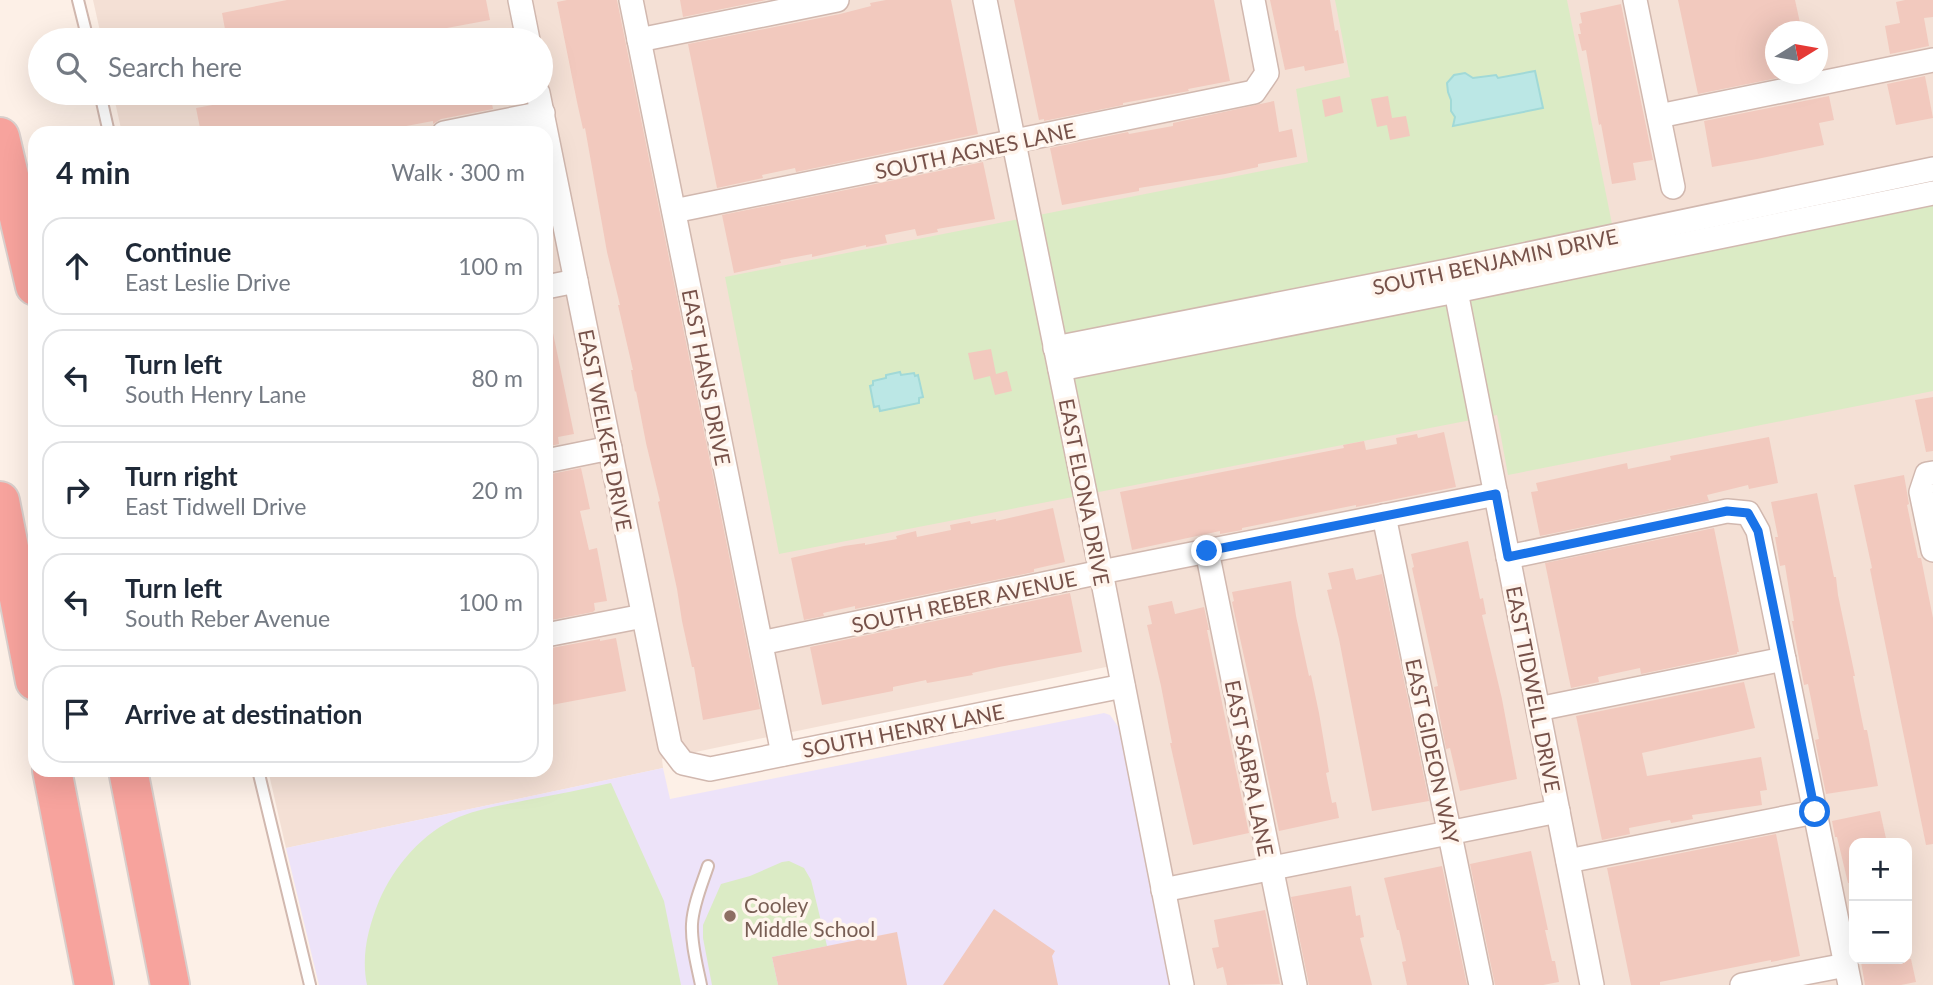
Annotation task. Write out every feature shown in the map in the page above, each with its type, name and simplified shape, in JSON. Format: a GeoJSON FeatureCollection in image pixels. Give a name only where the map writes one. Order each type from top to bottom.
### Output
{"type":"FeatureCollection","features":[{"type":"Feature","properties":{"kind":"highway"},"geometry":{"type":"LineString","coordinates":[[0,137],[28,256]]}},
{"type":"Feature","properties":{"kind":"highway"},"geometry":{"type":"LineString","coordinates":[[0,501],[28,645]]}},
{"type":"Feature","properties":{"kind":"highway"},"geometry":{"type":"LineString","coordinates":[[53,777],[94,985]]}},
{"type":"Feature","properties":{"kind":"highway"},"geometry":{"type":"LineString","coordinates":[[129,777],[170,985]]}},
{"type":"Feature","properties":{"kind":"street"},"geometry":{"type":"LineString","coordinates":[[520,0],[526,28]]}},
{"type":"Feature","properties":{"kind":"street","name":"EAST HANS DRIVE"},"geometry":{"type":"LineString","coordinates":[[631,0],[783,754]]}},
{"type":"Feature","properties":{"kind":"street"},"geometry":{"type":"LineString","coordinates":[[639,40],[837,0]]}},
{"type":"Feature","properties":{"kind":"street","name":"EAST ELONA DRIVE"},"geometry":{"type":"LineString","coordinates":[[985,0],[1182,985]]}},
{"type":"Feature","properties":{"kind":"street","name":"SOUTH AGNES LANE"},"geometry":{"type":"LineString","coordinates":[[674,211],[1255,92],[1267,73],[1253,0]]}},
{"type":"Feature","properties":{"kind":"street"},"geometry":{"type":"LineString","coordinates":[[1635,0],[1673,187]]}},
{"type":"Feature","properties":{"kind":"street"},"geometry":{"type":"LineString","coordinates":[[1659,116],[1933,61]]}},
{"type":"Feature","properties":{"kind":"street"},"geometry":{"type":"LineString","coordinates":[[466,126],[534,105]]}},
{"type":"Feature","properties":{"kind":"street","name":"EAST WELKER DRIVE"},"geometry":{"type":"LineString","coordinates":[[540,105],[545,126]]}},
{"type":"Feature","properties":{"kind":"street","name":"EAST WELKER DRIVE"},"geometry":{"type":"LineString","coordinates":[[553,167],[670,746],[684,763]]}},
{"type":"Feature","properties":{"kind":"street","name":"SOUTH BENJAMIN DRIVE"},"geometry":{"type":"LineString","coordinates":[[1454,280],[1933,169]]}},
{"type":"Feature","properties":{"kind":"street","name":"SOUTH BENJAMIN DRIVE"},"geometry":{"type":"LineString","coordinates":[[1058,359],[1454,280],[1933,193]]}},
{"type":"Feature","properties":{"kind":"street","name":"EAST TIDWELL DRIVE"},"geometry":{"type":"LineString","coordinates":[[1454,280],[1592,985]]}},
{"type":"Feature","properties":{"kind":"street"},"geometry":{"type":"LineString","coordinates":[[553,286],[576,281]]}},
{"type":"Feature","properties":{"kind":"street"},"geometry":{"type":"LineString","coordinates":[[553,460],[610,448]]}},
{"type":"Feature","properties":{"kind":"street"},"geometry":{"type":"LineString","coordinates":[[1930,473],[1921,492],[1933,550]]}},
{"type":"Feature","properties":{"kind":"street","name":"SOUTH REBER AVENUE"},"geometry":{"type":"LineString","coordinates":[[761,643],[1496,494]]}},
{"type":"Feature","properties":{"kind":"street"},"geometry":{"type":"LineString","coordinates":[[1508,557],[1727,511],[1748,513],[1758,531],[1848,975],[1742,985]]}},
{"type":"Feature","properties":{"kind":"street","name":"EAST GIDEON WAY"},"geometry":{"type":"LineString","coordinates":[[1384,516],[1481,985]]}},
{"type":"Feature","properties":{"kind":"street","name":"EAST SABRA LANE"},"geometry":{"type":"LineString","coordinates":[[1207,551],[1295,985]]}},
{"type":"Feature","properties":{"kind":"street"},"geometry":{"type":"LineString","coordinates":[[553,634],[643,616]]}},
{"type":"Feature","properties":{"kind":"street"},"geometry":{"type":"LineString","coordinates":[[1538,709],[1784,659]]}},
{"type":"Feature","properties":{"kind":"street","name":"SOUTH HENRY LANE"},"geometry":{"type":"LineString","coordinates":[[684,763],[710,769],[1123,686]]}},
{"type":"Feature","properties":{"kind":"street"},"geometry":{"type":"LineString","coordinates":[[1163,890],[1559,811]]}},
{"type":"Feature","properties":{"kind":"street"},"geometry":{"type":"LineString","coordinates":[[1568,861],[1815,812]]}},
{"type":"Feature","properties":{"kind":"lane"},"geometry":{"type":"LineString","coordinates":[[78,0],[85,28]]}},
{"type":"Feature","properties":{"kind":"lane"},"geometry":{"type":"LineString","coordinates":[[103,105],[107,126]]}},
{"type":"Feature","properties":{"kind":"lane"},"geometry":{"type":"LineString","coordinates":[[260,777],[310,985]]}},
{"type":"Feature","properties":{"kind":"lane"},"geometry":{"type":"LineString","coordinates":[[701,985],[692,923],[708,866]]}},
{"type":"Feature","properties":{"kind":"shaded area"},"geometry":{"type":"Polygon","coordinates":[[[93,0],[1933,0],[1933,985],[1193,985],[1130,662],[662,759],[663,768],[286,848],[270,777],[553,777],[553,126],[120,126],[116,105],[553,105],[553,28],[99,28],[93,0]]]}},
{"type":"Feature","properties":{"kind":"shaded area","name":"Cooley Middle School"},"geometry":{"type":"Polygon","coordinates":[[[1104,713],[1110,715],[1119,728],[1171,985],[319,985],[286,848],[663,768],[670,799],[1104,713]]]}},
{"type":"Feature","properties":{"kind":"green space"},"geometry":{"type":"Polygon","coordinates":[[[1335,0],[1567,0],[1612,224],[1933,159],[1933,391],[1508,475],[1497,415],[779,554],[725,277],[1308,162],[1296,89],[1350,77],[1335,0]]]}},
{"type":"Feature","properties":{"kind":"green space"},"geometry":{"type":"Polygon","coordinates":[[[611,783],[664,901],[681,985],[367,985],[365,953],[375,911],[385,888],[401,863],[422,841],[446,823],[476,811],[611,783]]]}},
{"type":"Feature","properties":{"kind":"green space"},"geometry":{"type":"Polygon","coordinates":[[[789,861],[804,868],[811,880],[827,946],[772,957],[778,985],[712,985],[703,925],[721,884],[789,861]]]}},
{"type":"Feature","properties":{"kind":"water"},"geometry":{"type":"Polygon","coordinates":[[[1535,71],[1543,108],[1453,126],[1455,117],[1451,111],[1447,83],[1454,75],[1465,73],[1473,78],[1496,75],[1498,78],[1535,71]]]}},
{"type":"Feature","properties":{"kind":"water"},"geometry":{"type":"Polygon","coordinates":[[[900,372],[901,375],[918,375],[923,397],[919,398],[919,403],[880,411],[879,406],[874,407],[870,386],[873,381],[900,372]]]}},
{"type":"Feature","properties":{"kind":"building"},"geometry":{"type":"Polygon","coordinates":[[[287,0],[486,0],[490,20],[447,28],[225,28],[222,13],[287,0]]]}},
{"type":"Feature","properties":{"kind":"building"},"geometry":{"type":"Polygon","coordinates":[[[617,0],[760,709],[703,720],[607,252],[585,128],[583,129],[557,2],[617,0]]]}},
{"type":"Feature","properties":{"kind":"building"},"geometry":{"type":"Polygon","coordinates":[[[680,0],[766,0],[683,17],[680,0]]]}},
{"type":"Feature","properties":{"kind":"building"},"geometry":{"type":"Polygon","coordinates":[[[886,0],[951,0],[978,134],[796,172],[795,168],[717,188],[688,44],[840,14],[886,0]]]}},
{"type":"Feature","properties":{"kind":"building"},"geometry":{"type":"Polygon","coordinates":[[[1014,0],[1214,0],[1230,81],[1123,105],[1039,120],[1014,0]]]}},
{"type":"Feature","properties":{"kind":"building"},"geometry":{"type":"Polygon","coordinates":[[[1270,0],[1330,0],[1344,63],[1305,71],[1304,66],[1285,70],[1270,0]]]}},
{"type":"Feature","properties":{"kind":"building"},"geometry":{"type":"Polygon","coordinates":[[[1678,0],[1795,0],[1800,21],[1765,21],[1765,80],[1698,94],[1678,0]]]}},
{"type":"Feature","properties":{"kind":"building"},"geometry":{"type":"Polygon","coordinates":[[[1933,0],[1933,17],[1924,18],[1929,46],[1890,54],[1885,26],[1900,23],[1896,2],[1933,0]]]}},
{"type":"Feature","properties":{"kind":"building"},"geometry":{"type":"Polygon","coordinates":[[[1621,4],[1653,160],[1633,163],[1636,180],[1612,184],[1586,50],[1582,51],[1578,34],[1581,34],[1580,13],[1621,4]]]}},
{"type":"Feature","properties":{"kind":"building"},"geometry":{"type":"Polygon","coordinates":[[[1925,76],[1933,118],[1896,125],[1887,84],[1925,76]]]}},
{"type":"Feature","properties":{"kind":"building"},"geometry":{"type":"Polygon","coordinates":[[[1340,96],[1343,112],[1325,117],[1322,100],[1340,96]]]}},
{"type":"Feature","properties":{"kind":"building"},"geometry":{"type":"Polygon","coordinates":[[[1388,96],[1392,118],[1406,116],[1410,136],[1390,140],[1387,125],[1377,127],[1371,99],[1388,96]]]}},
{"type":"Feature","properties":{"kind":"building"},"geometry":{"type":"Polygon","coordinates":[[[1829,96],[1834,120],[1819,123],[1824,145],[1712,167],[1704,121],[1829,96]]]}},
{"type":"Feature","properties":{"kind":"building"},"geometry":{"type":"Polygon","coordinates":[[[1274,101],[1279,132],[1292,129],[1297,157],[1258,164],[1258,167],[1225,174],[1139,188],[1139,191],[1062,205],[1050,148],[1173,126],[1173,123],[1274,101]]]}},
{"type":"Feature","properties":{"kind":"building"},"geometry":{"type":"Polygon","coordinates":[[[212,105],[492,105],[493,109],[441,119],[433,124],[433,121],[406,126],[200,126],[196,108],[212,105]]]}},
{"type":"Feature","properties":{"kind":"building"},"geometry":{"type":"Polygon","coordinates":[[[983,162],[995,219],[937,229],[938,232],[917,236],[915,229],[885,235],[887,243],[780,260],[781,263],[734,273],[722,215],[983,162]]]}},
{"type":"Feature","properties":{"kind":"building"},"geometry":{"type":"Polygon","coordinates":[[[553,333],[574,434],[558,437],[559,444],[553,445],[553,333]]]}},
{"type":"Feature","properties":{"kind":"building"},"geometry":{"type":"Polygon","coordinates":[[[991,349],[996,374],[1007,371],[1012,391],[995,395],[990,376],[974,380],[968,353],[991,349]]]}},
{"type":"Feature","properties":{"kind":"building"},"geometry":{"type":"Polygon","coordinates":[[[1933,397],[1933,451],[1926,452],[1915,400],[1933,397]]]}},
{"type":"Feature","properties":{"kind":"building"},"geometry":{"type":"Polygon","coordinates":[[[1444,432],[1456,487],[1132,550],[1120,492],[1344,448],[1343,445],[1364,441],[1366,450],[1397,444],[1396,438],[1417,434],[1418,438],[1444,432]]]}},
{"type":"Feature","properties":{"kind":"building"},"geometry":{"type":"Polygon","coordinates":[[[1769,437],[1778,483],[1749,489],[1748,485],[1707,495],[1709,501],[1540,536],[1531,492],[1538,491],[1536,483],[1627,463],[1628,469],[1671,460],[1670,456],[1769,437]]]}},
{"type":"Feature","properties":{"kind":"building"},"geometry":{"type":"Polygon","coordinates":[[[581,468],[590,509],[580,511],[589,550],[597,548],[607,601],[594,603],[593,612],[553,620],[553,474],[581,468]]]}},
{"type":"Feature","properties":{"kind":"building"},"geometry":{"type":"Polygon","coordinates":[[[1904,475],[1907,505],[1933,618],[1933,844],[1926,845],[1854,485],[1904,475]]]}},
{"type":"Feature","properties":{"kind":"building"},"geometry":{"type":"Polygon","coordinates":[[[1817,493],[1836,577],[1864,730],[1867,730],[1878,786],[1826,794],[1815,740],[1819,739],[1808,684],[1804,685],[1785,565],[1780,566],[1771,502],[1817,493]]]}},
{"type":"Feature","properties":{"kind":"building"},"geometry":{"type":"Polygon","coordinates":[[[1053,508],[1065,562],[1034,569],[1034,572],[855,609],[855,606],[804,620],[791,558],[844,546],[897,539],[896,536],[916,531],[917,537],[951,530],[950,525],[970,521],[971,524],[996,521],[1053,508]]]}},
{"type":"Feature","properties":{"kind":"building"},"geometry":{"type":"Polygon","coordinates":[[[1714,528],[1739,652],[1641,674],[1640,668],[1598,677],[1599,682],[1571,688],[1545,563],[1714,528]]]}},
{"type":"Feature","properties":{"kind":"building"},"geometry":{"type":"Polygon","coordinates":[[[1468,541],[1480,599],[1483,598],[1486,614],[1482,615],[1517,779],[1460,791],[1450,748],[1446,749],[1434,687],[1438,686],[1411,554],[1468,541]]]}},
{"type":"Feature","properties":{"kind":"building"},"geometry":{"type":"Polygon","coordinates":[[[1353,568],[1356,580],[1382,574],[1429,801],[1372,811],[1327,590],[1332,589],[1328,573],[1353,568]]]}},
{"type":"Feature","properties":{"kind":"building"},"geometry":{"type":"Polygon","coordinates":[[[1291,581],[1296,616],[1319,713],[1332,803],[1336,802],[1339,818],[1279,831],[1232,592],[1291,581]]]}},
{"type":"Feature","properties":{"kind":"building"},"geometry":{"type":"Polygon","coordinates":[[[1070,593],[1082,652],[999,667],[972,673],[973,675],[927,683],[926,680],[893,687],[893,691],[822,705],[810,647],[1070,593]]]}},
{"type":"Feature","properties":{"kind":"building"},"geometry":{"type":"Polygon","coordinates":[[[1172,601],[1175,614],[1204,607],[1249,833],[1193,845],[1147,625],[1152,624],[1148,606],[1172,601]]]}},
{"type":"Feature","properties":{"kind":"building"},"geometry":{"type":"Polygon","coordinates":[[[616,638],[626,691],[553,705],[553,648],[616,638]]]}},
{"type":"Feature","properties":{"kind":"building"},"geometry":{"type":"Polygon","coordinates":[[[1744,682],[1755,728],[1642,753],[1647,776],[1761,757],[1767,790],[1760,791],[1762,805],[1692,815],[1693,819],[1671,823],[1670,820],[1629,828],[1630,834],[1602,840],[1576,716],[1744,682]]]}},
{"type":"Feature","properties":{"kind":"building"},"geometry":{"type":"Polygon","coordinates":[[[1880,811],[1886,838],[1849,838],[1849,883],[1835,837],[1832,821],[1880,811]]]}},
{"type":"Feature","properties":{"kind":"building"},"geometry":{"type":"Polygon","coordinates":[[[1776,834],[1800,956],[1660,982],[1660,985],[1631,985],[1607,868],[1776,834]]]}},
{"type":"Feature","properties":{"kind":"building"},"geometry":{"type":"Polygon","coordinates":[[[1531,851],[1548,930],[1545,930],[1559,982],[1543,985],[1495,985],[1470,864],[1531,851]]]}},
{"type":"Feature","properties":{"kind":"building"},"geometry":{"type":"Polygon","coordinates":[[[1442,866],[1467,985],[1407,985],[1402,962],[1406,961],[1384,878],[1442,866]]]}},
{"type":"Feature","properties":{"kind":"building"},"geometry":{"type":"Polygon","coordinates":[[[1351,886],[1356,916],[1360,915],[1364,937],[1360,938],[1372,985],[1309,985],[1291,897],[1351,886]]]}},
{"type":"Feature","properties":{"kind":"building"},"geometry":{"type":"Polygon","coordinates":[[[994,909],[1055,951],[1052,956],[1058,985],[943,985],[994,909]]]}},
{"type":"Feature","properties":{"kind":"building"},"geometry":{"type":"Polygon","coordinates":[[[1265,910],[1280,984],[1227,985],[1223,967],[1217,969],[1212,948],[1219,947],[1214,920],[1265,910]]]}},
{"type":"Feature","properties":{"kind":"building"},"geometry":{"type":"Polygon","coordinates":[[[897,932],[907,985],[778,985],[772,957],[897,932]]]}},
{"type":"Feature","properties":{"kind":"building"},"geometry":{"type":"Polygon","coordinates":[[[1861,964],[1912,964],[1916,982],[1901,985],[1865,985],[1861,964]]]}},
{"type":"Feature","properties":{"kind":"place","name":"Cooley Middle School"},"geometry":{"type":"Point","coordinates":[730,916]}},
{"type":"Feature","properties":{"kind":"route"},"geometry":{"type":"LineString","coordinates":[[1207,551],[1496,494],[1508,557],[1727,511],[1748,513],[1758,531],[1815,812]]}}]}
